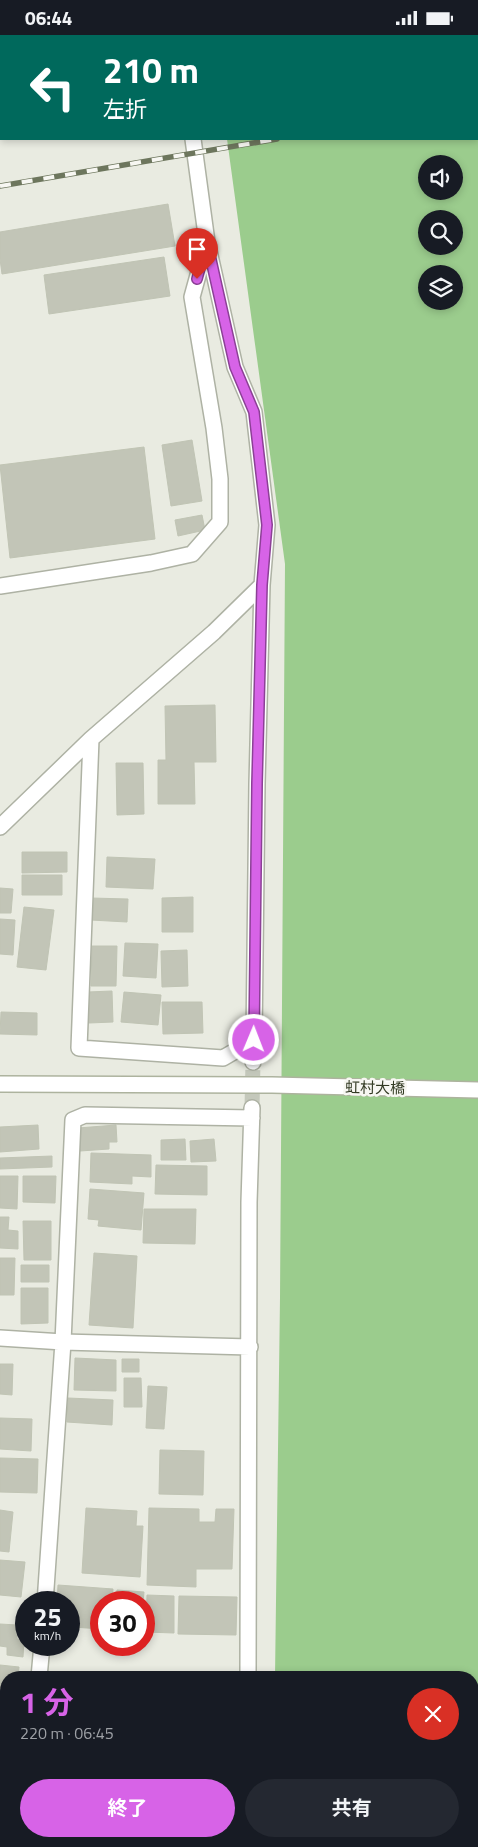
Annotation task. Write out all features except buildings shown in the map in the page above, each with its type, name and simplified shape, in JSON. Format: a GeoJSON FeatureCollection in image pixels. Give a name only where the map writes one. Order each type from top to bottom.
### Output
{"type":"FeatureCollection","features":[{"type":"Feature","properties":{"kind":"street"},"geometry":{"type":"LineString","coordinates":[[193,140],[207,242],[235,367],[254,412],[267,525],[262,585],[253,1062]]}},
{"type":"Feature","properties":{"kind":"street"},"geometry":{"type":"LineString","coordinates":[[0,586],[151,563],[192,554],[220,522],[220,479],[214,429],[192,297],[207,242]]}},
{"type":"Feature","properties":{"kind":"street"},"geometry":{"type":"LineString","coordinates":[[0,827],[91,739],[214,632],[262,585]]}},
{"type":"Feature","properties":{"kind":"street"},"geometry":{"type":"LineString","coordinates":[[91,739],[79,1048],[223,1058],[254,1040]]}},
{"type":"Feature","properties":{"kind":"street","name":"虹村大橋"},"geometry":{"type":"LineString","coordinates":[[0,1084],[272,1085],[478,1090]]}},
{"type":"Feature","properties":{"kind":"street"},"geometry":{"type":"LineString","coordinates":[[46,1591],[63,1342],[73,1120],[85,1115],[252,1113],[249,1202],[248,1671]]}},
{"type":"Feature","properties":{"kind":"street"},"geometry":{"type":"LineString","coordinates":[[0,1338],[63,1342],[250,1347]]}},
{"type":"Feature","properties":{"kind":"street"},"geometry":{"type":"LineString","coordinates":[[40,1671],[41,1656]]}},
{"type":"Feature","properties":{"kind":"shaded area"},"geometry":{"type":"Polygon","coordinates":[[[227,140],[478,140],[478,1671],[275,1671],[280,1298],[285,564],[227,140]]]}},
{"type":"Feature","properties":{"kind":"tunnel"},"geometry":{"type":"LineString","coordinates":[[252,1108],[253,1062]]}},
{"type":"Feature","properties":{"kind":"railway"},"geometry":{"type":"LineString","coordinates":[[0,186],[271,140]]}},
{"type":"Feature","properties":{"kind":"route"},"geometry":{"type":"LineString","coordinates":[[197,279],[207,242],[235,367],[254,412],[267,525],[262,585],[257,784],[254,1040]]}}]}
